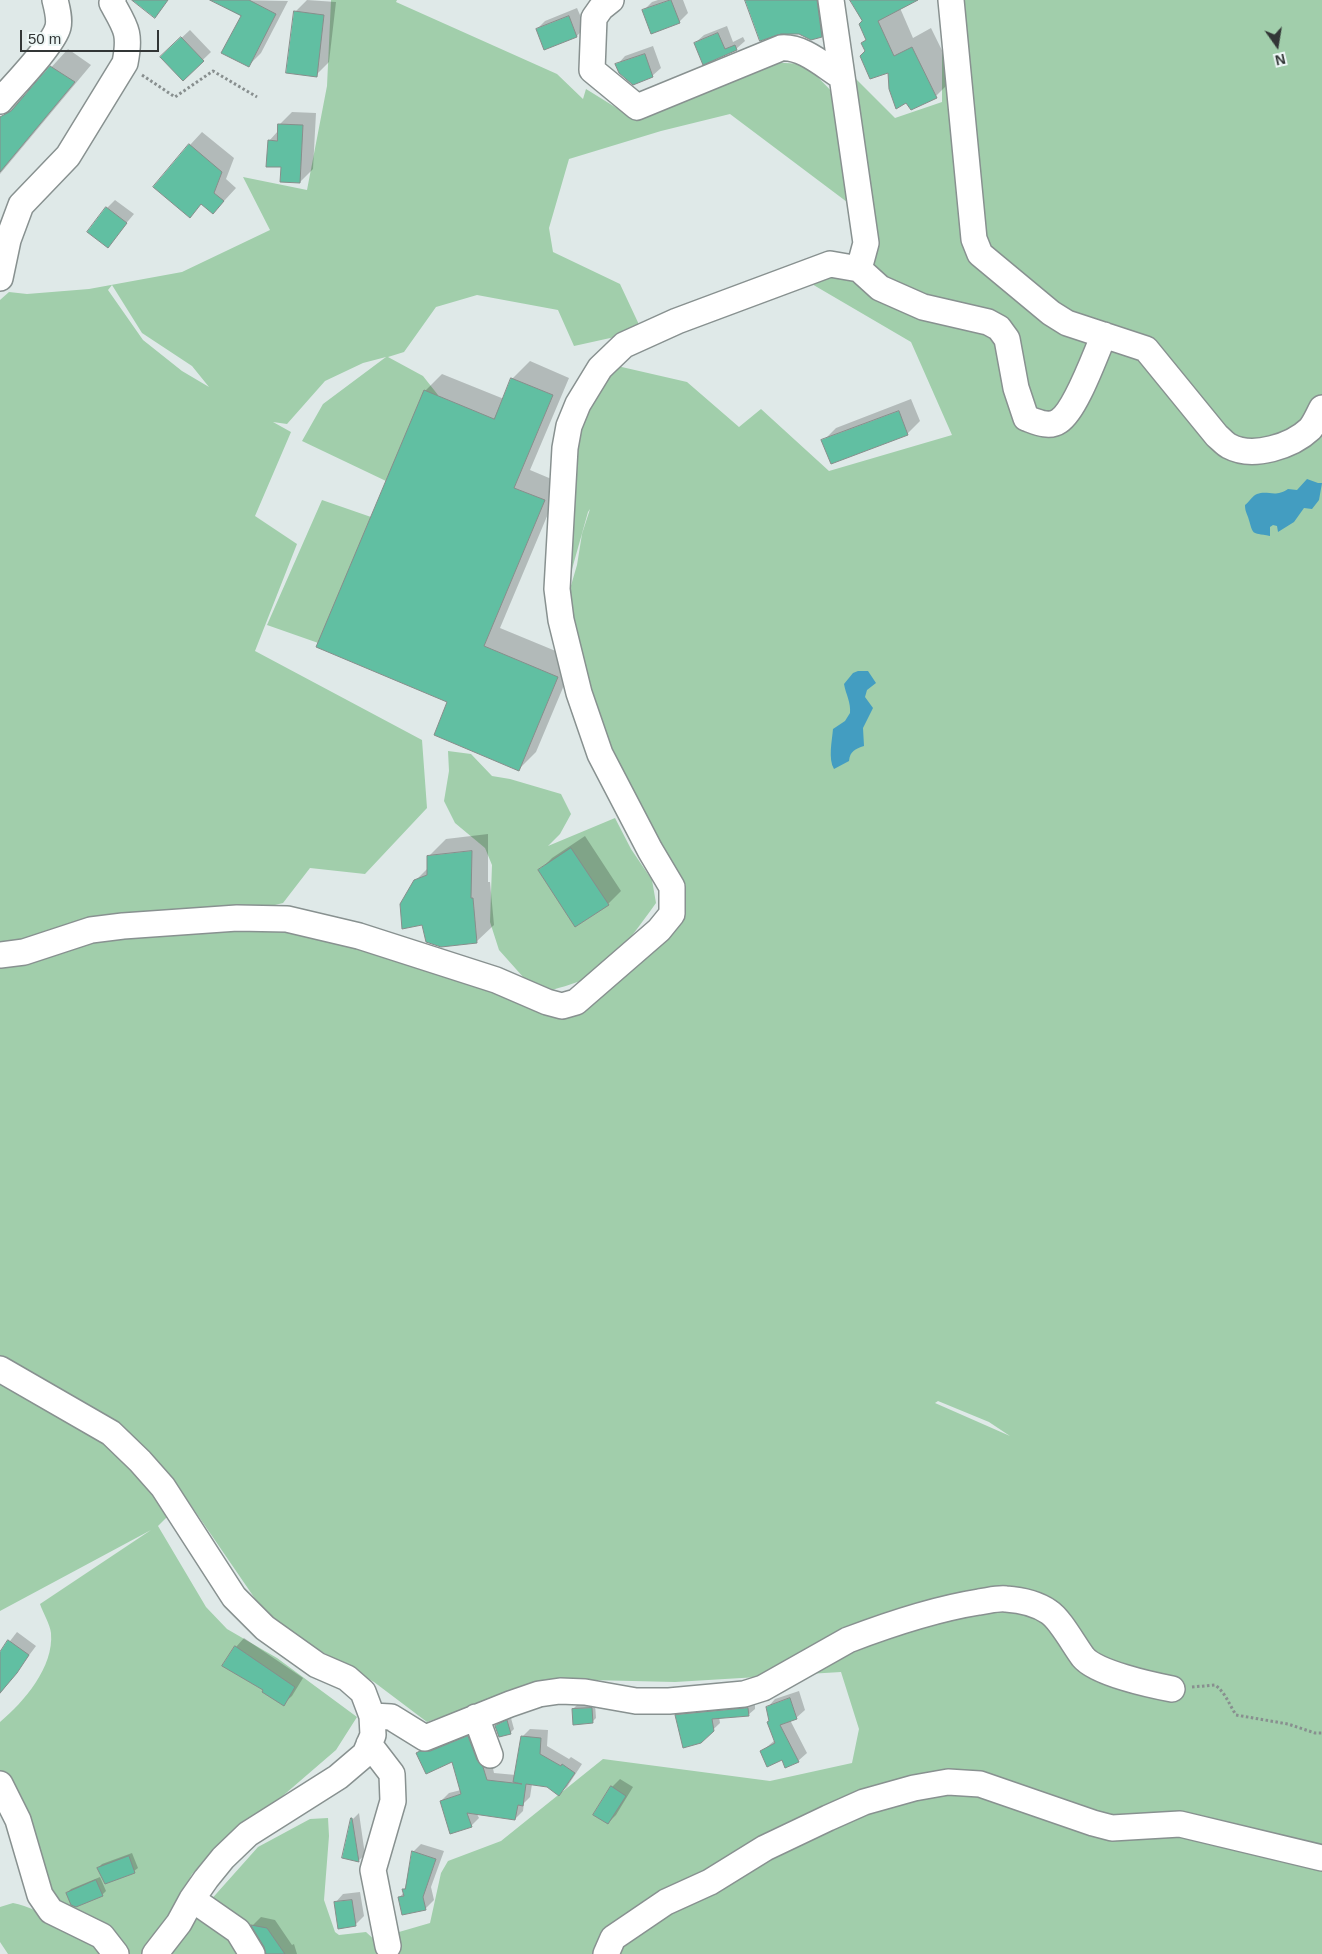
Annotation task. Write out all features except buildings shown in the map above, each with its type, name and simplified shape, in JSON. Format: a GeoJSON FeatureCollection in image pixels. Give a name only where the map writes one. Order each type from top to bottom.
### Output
{"type":"FeatureCollection","features":[{"type":"Feature","properties":{"kind":"street"},"geometry":{"type":"LineString","coordinates":[[0,101],[51,41],[58,27],[58,13],[55,0]]}},
{"type":"Feature","properties":{"kind":"street"},"geometry":{"type":"LineString","coordinates":[[0,278],[8,240],[21,206],[68,156],[125,63],[128,48],[127,31],[112,0]]}},
{"type":"Feature","properties":{"kind":"street"},"geometry":{"type":"LineString","coordinates":[[611,0],[601,8],[594,18],[592,70],[637,107],[781,48],[790,47],[799,50],[842,77]]}},
{"type":"Feature","properties":{"kind":"street"},"geometry":{"type":"LineString","coordinates":[[831,0],[866,243],[859,269]]}},
{"type":"Feature","properties":{"kind":"street"},"geometry":{"type":"LineString","coordinates":[[951,0],[974,239],[980,254],[1051,313],[1067,323],[1146,349],[1217,436],[1230,447],[1251,451],[1270,450],[1293,442],[1311,428],[1322,408]]}},
{"type":"Feature","properties":{"kind":"street"},"geometry":{"type":"LineString","coordinates":[[0,955],[24,952],[91,930],[237,918],[287,919],[359,936],[487,977],[546,1002],[562,1006],[576,1002],[659,930],[672,914],[672,887],[650,850],[600,754],[578,692],[561,620],[557,589],[565,448],[569,426],[578,404],[600,368],[624,345],[677,320],[830,264],[859,269],[880,288],[922,307],[988,322],[999,328],[1007,340],[1020,403],[1026,418],[1042,425],[1059,422],[1071,408],[1104,335]]}},
{"type":"Feature","properties":{"kind":"street"},"geometry":{"type":"LineString","coordinates":[[0,1369],[111,1433],[163,1487],[234,1597],[265,1628],[317,1665],[347,1678],[363,1692],[372,1716],[373,1735],[365,1754],[338,1777],[248,1834],[224,1858],[192,1899],[179,1923],[155,1954]]}},
{"type":"Feature","properties":{"kind":"street"},"geometry":{"type":"LineString","coordinates":[[372,1716],[392,1717],[425,1738],[539,1694],[560,1691],[585,1692],[636,1701],[669,1701],[744,1694],[763,1688],[833,1648],[862,1635],[929,1613],[966,1604],[1004,1599],[1035,1604],[1051,1612],[1085,1659],[1093,1665],[1142,1683],[1172,1689]]}},
{"type":"Feature","properties":{"kind":"street"},"geometry":{"type":"LineString","coordinates":[[476,1717],[490,1755]]}},
{"type":"Feature","properties":{"kind":"street"},"geometry":{"type":"LineString","coordinates":[[370,1744],[392,1774],[393,1800],[373,1870],[388,1946]]}},
{"type":"Feature","properties":{"kind":"street"},"geometry":{"type":"LineString","coordinates":[[606,1954],[613,1938],[666,1902],[710,1882],[765,1848],[864,1802],[914,1788],[948,1782],[980,1784],[1112,1828],[1180,1824],[1322,1858]]}},
{"type":"Feature","properties":{"kind":"street"},"geometry":{"type":"LineString","coordinates":[[0,1784],[18,1820],[40,1895],[51,1911],[102,1936],[116,1954]]}},
{"type":"Feature","properties":{"kind":"street"},"geometry":{"type":"LineString","coordinates":[[192,1899],[238,1931],[252,1954]]}},
{"type":"Feature","properties":{"kind":"path"},"geometry":{"type":"LineString","coordinates":[[125,63],[175,97],[213,71],[257,97]]}},
{"type":"Feature","properties":{"kind":"path"},"geometry":{"type":"LineString","coordinates":[[1172,1689],[1215,1685],[1222,1690],[1228,1704],[1236,1715],[1288,1724],[1315,1733],[1322,1733]]}},
{"type":"Feature","properties":{"kind":"green space"},"geometry":{"type":"Polygon","coordinates":[[[331,0],[397,0],[396,2],[557,74],[583,99],[586,89],[636,120],[765,62],[805,64],[840,100],[846,194],[850,73],[895,118],[942,102],[942,0],[1322,0],[1322,1954],[170,1954],[200,1915],[200,1912],[258,1847],[310,1819],[328,1818],[329,1836],[324,1900],[335,1932],[339,1935],[366,1932],[378,1943],[392,1944],[399,1932],[430,1923],[441,1873],[448,1861],[501,1841],[603,1759],[770,1781],[852,1763],[859,1729],[841,1672],[675,1682],[547,1679],[427,1722],[374,1682],[271,1622],[186,1498],[158,1526],[206,1607],[227,1629],[277,1658],[357,1717],[336,1750],[192,1874],[149,1954],[112,1954],[52,1901],[4,1776],[0,1770],[0,1722],[19,1704],[36,1683],[48,1658],[51,1646],[51,1633],[40,1604],[151,1530],[0,1611],[0,300],[9,292],[27,294],[89,289],[182,272],[270,230],[243,177],[307,190],[327,86],[331,0]],[[730,114],[661,131],[569,159],[549,228],[553,252],[620,284],[642,331],[574,346],[558,310],[477,295],[436,307],[404,352],[388,357],[423,376],[438,395],[386,481],[302,441],[323,404],[386,357],[363,363],[325,381],[287,424],[273,422],[291,432],[255,516],[297,544],[255,651],[422,740],[427,808],[365,874],[310,868],[283,903],[199,924],[283,925],[496,991],[558,1015],[675,928],[597,733],[561,620],[577,565],[582,534],[590,509],[588,512],[567,587],[565,448],[613,365],[687,382],[739,427],[761,409],[829,471],[952,435],[911,342],[805,280],[874,256],[847,202],[730,114]],[[112,285],[108,290],[143,340],[182,371],[209,387],[192,366],[142,333],[112,285]],[[938,1401],[935,1403],[1010,1436],[989,1422],[938,1401]]]}},
{"type":"Feature","properties":{"kind":"green space"},"geometry":{"type":"Polygon","coordinates":[[[322,500],[371,517],[324,645],[267,625],[322,500]]]}},
{"type":"Feature","properties":{"kind":"green space"},"geometry":{"type":"Polygon","coordinates":[[[448,751],[471,754],[492,776],[510,779],[561,794],[571,814],[560,834],[548,846],[615,818],[631,849],[652,880],[656,903],[624,946],[597,973],[578,982],[552,990],[524,978],[499,950],[490,922],[492,865],[485,848],[455,823],[444,801],[449,771],[448,751]]]}},
{"type":"Feature","properties":{"kind":"green space"},"geometry":{"type":"Polygon","coordinates":[[[13,1903],[49,1916],[62,1923],[87,1938],[106,1954],[8,1954],[0,1942],[0,1907],[13,1903]]]}},
{"type":"Feature","properties":{"kind":"water"},"geometry":{"type":"Polygon","coordinates":[[[1307,479],[1322,483],[1319,500],[1312,509],[1304,508],[1294,522],[1278,532],[1277,526],[1273,525],[1270,527],[1270,536],[1254,532],[1245,507],[1252,497],[1261,493],[1279,493],[1288,489],[1297,490],[1307,479]]]}},
{"type":"Feature","properties":{"kind":"water"},"geometry":{"type":"Polygon","coordinates":[[[868,671],[876,683],[867,690],[865,697],[873,708],[863,728],[864,746],[854,751],[849,761],[834,769],[831,755],[833,729],[845,721],[850,713],[844,684],[853,673],[868,671]]]}}]}
